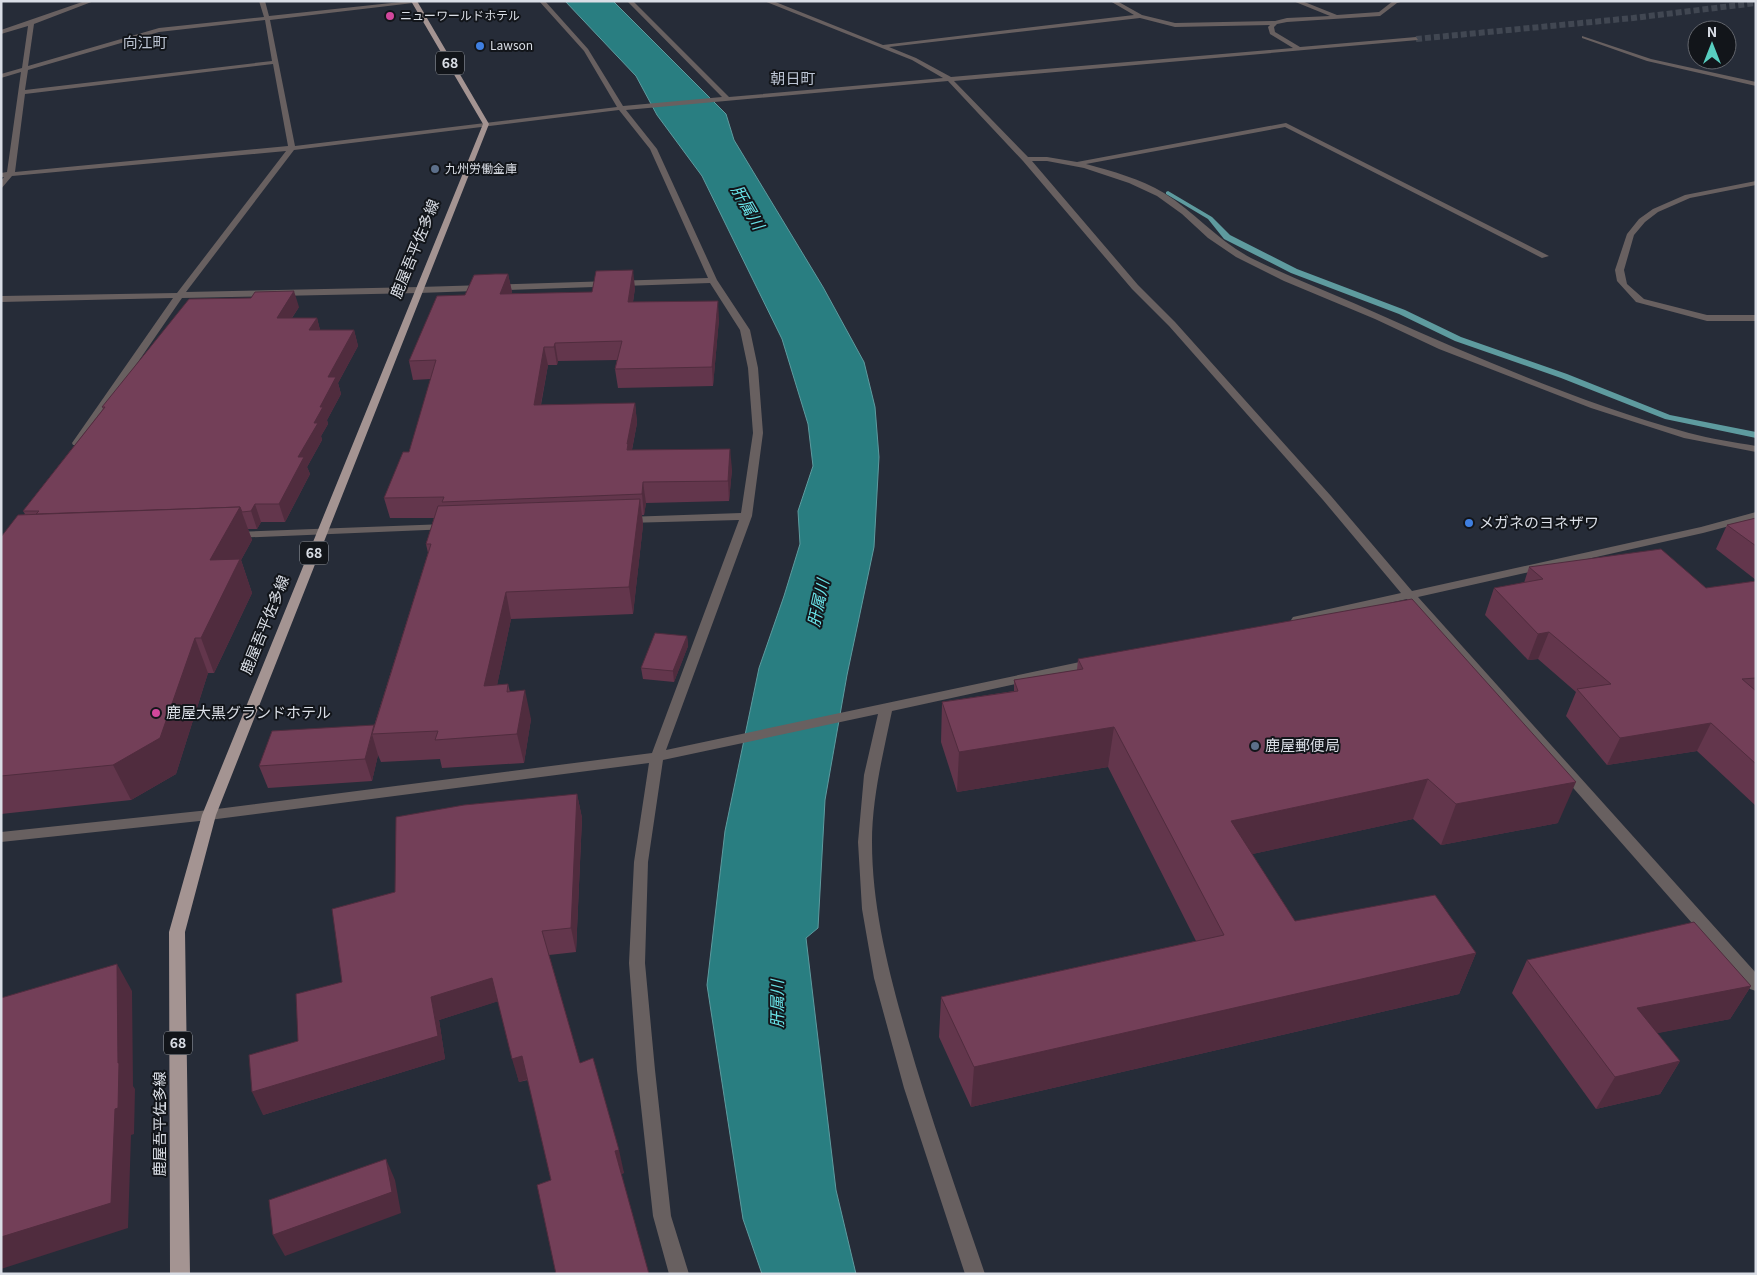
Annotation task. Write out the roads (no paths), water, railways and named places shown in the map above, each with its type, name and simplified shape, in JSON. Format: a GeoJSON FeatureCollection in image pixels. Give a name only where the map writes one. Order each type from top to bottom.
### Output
{"type":"FeatureCollection","features":[{"type":"Feature","properties":{"kind":"main road","name":"68"},"geometry":{"type":"LineString","coordinates":[[414,2],[486,124]]}},
{"type":"Feature","properties":{"kind":"main road","name":"鹿屋吾平佐多線"},"geometry":{"type":"LineString","coordinates":[[180,1274],[177,932],[209,816],[486,124]]}},
{"type":"Feature","properties":{"kind":"street"},"geometry":{"type":"LineString","coordinates":[[1,32],[91,1]]}},
{"type":"Feature","properties":{"kind":"street"},"geometry":{"type":"LineString","coordinates":[[69,455],[180,294],[292,148],[276,62],[262,1]]}},
{"type":"Feature","properties":{"kind":"street"},"geometry":{"type":"LineString","coordinates":[[1,76],[159,30],[427,1]]}},
{"type":"Feature","properties":{"kind":"street"},"geometry":{"type":"LineString","coordinates":[[542,1],[586,50],[621,108],[653,148],[713,280],[745,330],[753,368],[758,433],[746,516],[657,757],[641,862],[638,962],[646,1070],[662,1216],[679,1274]]}},
{"type":"Feature","properties":{"kind":"street"},"geometry":{"type":"LineString","coordinates":[[630,1],[727,98]]}},
{"type":"Feature","properties":{"kind":"street"},"geometry":{"type":"LineString","coordinates":[[1113,1],[1140,16],[1175,25],[1275,23],[1287,20],[1380,14],[1395,2],[1401,1]]}},
{"type":"Feature","properties":{"kind":"street"},"geometry":{"type":"LineString","coordinates":[[1296,1],[1338,17]]}},
{"type":"Feature","properties":{"kind":"street"},"geometry":{"type":"LineString","coordinates":[[772,2],[914,59],[949,79],[1026,159],[1135,287],[1172,324],[1756,984]]}},
{"type":"Feature","properties":{"kind":"street"},"geometry":{"type":"LineString","coordinates":[[881,46],[1140,16]]}},
{"type":"Feature","properties":{"kind":"street"},"geometry":{"type":"LineString","coordinates":[[1,187],[12,174],[31,23]]}},
{"type":"Feature","properties":{"kind":"street"},"geometry":{"type":"LineString","coordinates":[[1275,23],[1271,27],[1272,34],[1298,48]]}},
{"type":"Feature","properties":{"kind":"street"},"geometry":{"type":"LineString","coordinates":[[1584,37],[1649,60],[1756,84]]}},
{"type":"Feature","properties":{"kind":"street"},"geometry":{"type":"LineString","coordinates":[[1,174],[292,148],[621,108],[714,99],[1416,39]]}},
{"type":"Feature","properties":{"kind":"street"},"geometry":{"type":"LineString","coordinates":[[23,92],[276,62]]}},
{"type":"Feature","properties":{"kind":"street"},"geometry":{"type":"LineString","coordinates":[[1076,164],[1286,125],[1546,256]]}},
{"type":"Feature","properties":{"kind":"street"},"geometry":{"type":"LineString","coordinates":[[1026,159],[1047,158],[1076,164],[1132,181],[1160,194],[1185,212],[1211,236],[1239,255],[1286,279],[1378,317],[1442,347],[1595,406],[1688,436],[1756,449]]}},
{"type":"Feature","properties":{"kind":"street"},"geometry":{"type":"LineString","coordinates":[[1756,183],[1698,194],[1672,202],[1646,217],[1630,235],[1618,269],[1622,286],[1639,300],[1707,318],[1756,318]]}},
{"type":"Feature","properties":{"kind":"street"},"geometry":{"type":"LineString","coordinates":[[1,299],[419,290],[713,280]]}},
{"type":"Feature","properties":{"kind":"street"},"geometry":{"type":"LineString","coordinates":[[1285,623],[1702,530],[1756,515]]}},
{"type":"Feature","properties":{"kind":"street"},"geometry":{"type":"LineString","coordinates":[[618,521],[746,516]]}},
{"type":"Feature","properties":{"kind":"street"},"geometry":{"type":"LineString","coordinates":[[224,536],[460,527]]}},
{"type":"Feature","properties":{"kind":"street"},"geometry":{"type":"LineString","coordinates":[[1,837],[209,816],[657,757],[1110,660]]}},
{"type":"Feature","properties":{"kind":"street"},"geometry":{"type":"LineString","coordinates":[[886,708],[871,775],[865,842],[870,909],[882,978],[913,1088],[975,1274]]}},
{"type":"Feature","properties":{"kind":"water","name":"肝属川"},"geometry":{"type":"Polygon","coordinates":[[[565,1],[613,1],[726,114],[734,140],[823,287],[864,362],[875,407],[879,457],[874,547],[847,675],[825,800],[818,928],[806,938],[836,1190],[856,1274],[762,1274],[743,1219],[707,985],[725,831],[759,668],[800,544],[798,511],[813,466],[808,424],[782,339],[702,176],[657,115],[636,76],[565,1]]]}},
{"type":"Feature","properties":{"kind":"waterway"},"geometry":{"type":"LineString","coordinates":[[1168,193],[1210,218],[1227,237],[1294,271],[1402,312],[1458,339],[1564,376],[1668,417],[1756,435]]}},
{"type":"Feature","properties":{"kind":"tunnel"},"geometry":{"type":"LineString","coordinates":[[1416,39],[1633,18],[1756,3]]}},
{"type":"Feature","properties":{"kind":"place","name":"ニューワールドホテル"},"geometry":{"type":"Point","coordinates":[390,16]}},
{"type":"Feature","properties":{"kind":"place","name":"Lawson"},"geometry":{"type":"Point","coordinates":[480,46]}},
{"type":"Feature","properties":{"kind":"place","name":"九州労働金庫"},"geometry":{"type":"Point","coordinates":[435,169]}},
{"type":"Feature","properties":{"kind":"place","name":"メガネのヨネザワ"},"geometry":{"type":"Point","coordinates":[1469,523]}},
{"type":"Feature","properties":{"kind":"place","name":"鹿屋大黒グランドホテル"},"geometry":{"type":"Point","coordinates":[156,713]}},
{"type":"Feature","properties":{"kind":"place","name":"鹿屋郵便局"},"geometry":{"type":"Point","coordinates":[1255,746]}},
{"type":"Feature","properties":{"kind":"district","name":"向江町"},"geometry":{"type":"Point","coordinates":[145,43]}},
{"type":"Feature","properties":{"kind":"district","name":"朝日町"},"geometry":{"type":"Point","coordinates":[793,79]}}]}
